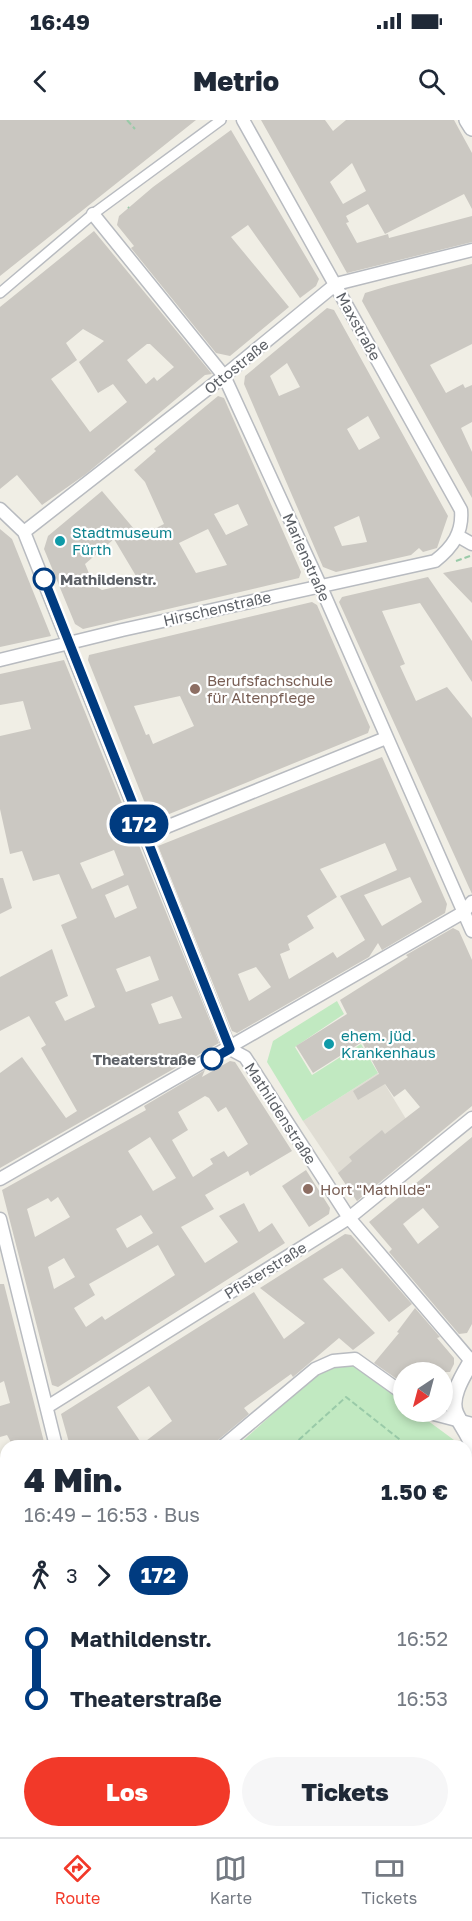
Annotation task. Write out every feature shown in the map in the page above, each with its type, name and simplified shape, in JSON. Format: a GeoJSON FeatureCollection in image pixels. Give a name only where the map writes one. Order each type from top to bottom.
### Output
{"type":"FeatureCollection","features":[{"type":"Feature","properties":{"kind":"street"},"geometry":{"type":"LineString","coordinates":[[0,293],[93,214],[221,120]]}},
{"type":"Feature","properties":{"kind":"street","name":"Maxstraße"},"geometry":{"type":"LineString","coordinates":[[243,120],[461,510],[462,523],[458,536]]}},
{"type":"Feature","properties":{"kind":"street"},"geometry":{"type":"LineString","coordinates":[[467,120],[472,129]]}},
{"type":"Feature","properties":{"kind":"street","name":"Marienstraße"},"geometry":{"type":"LineString","coordinates":[[93,214],[224,376],[320,585],[472,931]]}},
{"type":"Feature","properties":{"kind":"street","name":"Ottostraße"},"geometry":{"type":"LineString","coordinates":[[24,532],[224,376],[336,284],[472,250]]}},
{"type":"Feature","properties":{"kind":"street","name":"Mathildenstraße"},"geometry":{"type":"LineString","coordinates":[[0,509],[24,532],[230,1049],[245,1057],[349,1218],[472,1361]]}},
{"type":"Feature","properties":{"kind":"street"},"geometry":{"type":"LineString","coordinates":[[458,536],[472,544]]}},
{"type":"Feature","properties":{"kind":"street","name":"Hirschenstraße"},"geometry":{"type":"LineString","coordinates":[[0,660],[320,585],[435,561],[447,552],[458,536]]}},
{"type":"Feature","properties":{"kind":"street"},"geometry":{"type":"LineString","coordinates":[[144,836],[386,738]]}},
{"type":"Feature","properties":{"kind":"street"},"geometry":{"type":"LineString","coordinates":[[0,1179],[230,1049],[464,912],[472,902]]}},
{"type":"Feature","properties":{"kind":"street","name":"Pfisterstraße"},"geometry":{"type":"LineString","coordinates":[[47,1407],[349,1218],[472,1118]]}},
{"type":"Feature","properties":{"kind":"street"},"geometry":{"type":"LineString","coordinates":[[0,1219],[55,1440]]}},
{"type":"Feature","properties":{"kind":"street"},"geometry":{"type":"LineString","coordinates":[[230,1440],[315,1369],[333,1362],[355,1359],[393,1387]]}},
{"type":"Feature","properties":{"kind":"street"},"geometry":{"type":"LineString","coordinates":[[471,1440],[467,1423],[456,1414],[454,1398],[472,1361]]}},
{"type":"Feature","properties":{"kind":"path"},"geometry":{"type":"LineString","coordinates":[[127,120],[135,129]]}},
{"type":"Feature","properties":{"kind":"path"},"geometry":{"type":"LineString","coordinates":[[299,1440],[346,1397],[400,1440]]}},
{"type":"Feature","properties":{"kind":"shaded area"},"geometry":{"type":"Polygon","coordinates":[[[378,1073],[423,1147],[357,1201],[303,1121],[378,1073]]]}},
{"type":"Feature","properties":{"kind":"green space"},"geometry":{"type":"Polygon","coordinates":[[[337,1001],[344,1014],[295,1047],[312,1075],[361,1044],[378,1073],[303,1121],[267,1062],[273,1041],[337,1001]]]}},
{"type":"Feature","properties":{"kind":"green space"},"geometry":{"type":"Polygon","coordinates":[[[354,1363],[393,1394],[393,1422],[430,1422],[454,1440],[244,1440],[318,1373],[334,1366],[354,1363]]]}},
{"type":"Feature","properties":{"kind":"building"},"geometry":{"type":"Polygon","coordinates":[[[0,120],[196,120],[0,276],[0,120]]]}},
{"type":"Feature","properties":{"kind":"building"},"geometry":{"type":"Polygon","coordinates":[[[261,120],[325,120],[333,131],[346,120],[454,120],[472,153],[472,209],[464,194],[385,234],[368,204],[346,216],[349,222],[346,223],[357,243],[388,234],[389,238],[472,216],[472,242],[347,273],[261,120]],[[352,163],[330,182],[343,204],[366,191],[352,163]]]}},
{"type":"Feature","properties":{"kind":"building"},"geometry":{"type":"Polygon","coordinates":[[[231,130],[319,279],[316,286],[300,298],[248,225],[231,237],[289,307],[230,356],[216,353],[131,248],[134,246],[117,225],[119,216],[153,187],[231,130]]]}},
{"type":"Feature","properties":{"kind":"building"},"geometry":{"type":"Polygon","coordinates":[[[94,231],[212,374],[205,375],[86,474],[42,505],[17,475],[0,489],[0,307],[94,231]],[[83,329],[66,343],[77,360],[51,379],[90,432],[127,402],[113,384],[98,393],[79,362],[104,341],[83,329]],[[150,344],[127,360],[146,384],[154,377],[157,381],[174,367],[150,344]]]}},
{"type":"Feature","properties":{"kind":"building"},"geometry":{"type":"Polygon","coordinates":[[[472,264],[472,344],[430,365],[446,393],[463,384],[465,388],[472,385],[472,422],[461,428],[472,452],[472,498],[362,301],[365,293],[472,264]]]}},
{"type":"Feature","properties":{"kind":"building"},"geometry":{"type":"Polygon","coordinates":[[[327,308],[334,310],[448,516],[437,548],[423,552],[419,548],[411,555],[336,572],[323,567],[244,384],[245,376],[327,308]],[[287,363],[270,376],[279,396],[300,387],[287,363]],[[368,416],[347,429],[359,450],[380,438],[368,416]],[[359,516],[334,527],[342,546],[367,542],[359,516]]]}},
{"type":"Feature","properties":{"kind":"building"},"geometry":{"type":"Polygon","coordinates":[[[218,396],[224,398],[301,572],[299,578],[83,629],[75,624],[44,549],[48,536],[102,491],[140,536],[164,524],[145,482],[134,470],[156,451],[154,449],[218,396]],[[238,504],[214,514],[226,535],[248,525],[238,504]],[[208,529],[179,543],[196,573],[227,565],[208,529]],[[114,539],[85,564],[94,585],[102,590],[139,581],[114,539]]]}},
{"type":"Feature","properties":{"kind":"building"},"geometry":{"type":"Polygon","coordinates":[[[0,529],[12,539],[51,636],[0,647],[0,529]]]}},
{"type":"Feature","properties":{"kind":"building"},"geometry":{"type":"Polygon","coordinates":[[[472,567],[472,603],[443,573],[472,567]]]}},
{"type":"Feature","properties":{"kind":"building"},"geometry":{"type":"Polygon","coordinates":[[[428,577],[472,641],[472,682],[420,603],[382,611],[405,664],[400,666],[416,701],[447,687],[472,718],[472,894],[339,602],[342,597],[428,577]]]}},
{"type":"Feature","properties":{"kind":"building"},"geometry":{"type":"Polygon","coordinates":[[[312,602],[317,605],[370,727],[368,733],[152,821],[88,660],[89,655],[312,602]],[[180,696],[134,706],[146,735],[149,734],[153,744],[194,726],[180,696]]]}},
{"type":"Feature","properties":{"kind":"building"},"geometry":{"type":"Polygon","coordinates":[[[64,660],[219,1043],[0,1168],[0,1073],[22,1057],[66,1118],[77,1111],[41,1048],[46,1045],[29,1016],[0,1031],[0,977],[52,949],[68,996],[55,1002],[65,1021],[95,1007],[61,925],[77,918],[59,874],[33,881],[22,851],[10,854],[0,809],[0,736],[31,729],[23,701],[0,705],[0,674],[64,660]],[[114,850],[80,863],[92,889],[124,875],[114,850]],[[128,885],[105,895],[115,918],[137,908],[128,885]],[[150,956],[116,969],[126,992],[159,980],[150,956]],[[172,996],[151,1004],[159,1024],[182,1018],[172,996]]]}},
{"type":"Feature","properties":{"kind":"building"},"geometry":{"type":"Polygon","coordinates":[[[382,757],[447,904],[445,913],[382,950],[378,943],[369,957],[237,1033],[232,1031],[158,846],[382,757]],[[385,843],[320,869],[337,897],[307,916],[314,928],[288,944],[290,950],[280,954],[289,979],[333,952],[337,958],[365,940],[340,896],[397,870],[385,843]],[[410,877],[364,895],[382,926],[422,902],[410,877]],[[256,967],[238,974],[249,1001],[271,987],[256,967]]]}},
{"type":"Feature","properties":{"kind":"building"},"geometry":{"type":"Polygon","coordinates":[[[0,878],[3,878],[12,908],[0,914],[0,878]]]}},
{"type":"Feature","properties":{"kind":"building"},"geometry":{"type":"Polygon","coordinates":[[[453,928],[459,931],[472,960],[472,1106],[357,1201],[338,1173],[352,1161],[349,1157],[382,1130],[385,1134],[420,1107],[405,1089],[394,1097],[385,1084],[358,1100],[353,1091],[379,1074],[362,1042],[313,1073],[296,1046],[347,1014],[340,1000],[408,957],[406,955],[453,928]]]}},
{"type":"Feature","properties":{"kind":"building"},"geometry":{"type":"Polygon","coordinates":[[[230,1061],[235,1062],[292,1151],[250,1176],[248,1171],[205,1195],[214,1209],[181,1227],[205,1263],[238,1242],[219,1216],[244,1203],[259,1232],[272,1223],[285,1243],[58,1387],[52,1385],[2,1190],[146,1110],[144,1106],[205,1070],[202,1077],[230,1061]],[[205,1096],[178,1112],[188,1130],[172,1140],[193,1177],[213,1164],[210,1159],[224,1151],[228,1157],[248,1144],[226,1107],[218,1112],[209,1098],[205,1096]],[[150,1137],[128,1151],[153,1191],[176,1178],[150,1137]],[[58,1197],[51,1202],[48,1198],[27,1209],[35,1237],[70,1217],[58,1197]],[[141,1215],[116,1229],[127,1248],[153,1233],[141,1215]],[[158,1245],[89,1284],[95,1295],[74,1308],[86,1327],[102,1316],[105,1320],[175,1275],[158,1245]],[[64,1258],[48,1267],[54,1289],[75,1277],[64,1258]]]}},
{"type":"Feature","properties":{"kind":"building"},"geometry":{"type":"Polygon","coordinates":[[[472,1137],[472,1324],[467,1333],[459,1334],[389,1252],[392,1249],[369,1222],[472,1137]],[[423,1208],[403,1224],[418,1244],[439,1227],[423,1208]]]}},
{"type":"Feature","properties":{"kind":"building"},"geometry":{"type":"Polygon","coordinates":[[[306,1170],[330,1208],[329,1214],[309,1227],[282,1186],[306,1170]]]}},
{"type":"Feature","properties":{"kind":"building"},"geometry":{"type":"Polygon","coordinates":[[[345,1234],[351,1235],[412,1304],[389,1322],[342,1268],[323,1279],[375,1333],[353,1350],[339,1338],[293,1377],[291,1374],[244,1408],[249,1414],[218,1440],[147,1440],[172,1421],[149,1386],[117,1407],[139,1440],[68,1440],[61,1414],[254,1292],[284,1339],[305,1323],[260,1288],[345,1234]]]}},
{"type":"Feature","properties":{"kind":"building"},"geometry":{"type":"Polygon","coordinates":[[[0,1284],[4,1284],[43,1440],[10,1440],[7,1435],[0,1437],[0,1406],[10,1403],[4,1381],[0,1383],[0,1284]]]}},
{"type":"Feature","properties":{"kind":"building"},"geometry":{"type":"Polygon","coordinates":[[[415,1308],[440,1337],[437,1338],[454,1358],[453,1366],[453,1362],[393,1362],[393,1376],[374,1363],[399,1333],[397,1332],[415,1308]]]}},
{"type":"Feature","properties":{"kind":"bus line","name":"172"},"geometry":{"type":"LineString","coordinates":[[44,579],[230,1049],[212,1059]]}},
{"type":"Feature","properties":{"kind":"place","name":"Stadtmuseum Fürth"},"geometry":{"type":"Point","coordinates":[60,541]}},
{"type":"Feature","properties":{"kind":"place","name":"Mathildenstr."},"geometry":{"type":"Point","coordinates":[44,579]}},
{"type":"Feature","properties":{"kind":"place","name":"Berufsfachschule für Altenpflege"},"geometry":{"type":"Point","coordinates":[195,689]}},
{"type":"Feature","properties":{"kind":"place","name":"ehem. jüd. Krankenhaus"},"geometry":{"type":"Point","coordinates":[329,1044]}},
{"type":"Feature","properties":{"kind":"place","name":"Theaterstraße"},"geometry":{"type":"Point","coordinates":[212,1059]}},
{"type":"Feature","properties":{"kind":"place","name":"Hort \"Mathilde\""},"geometry":{"type":"Point","coordinates":[308,1189]}}]}
